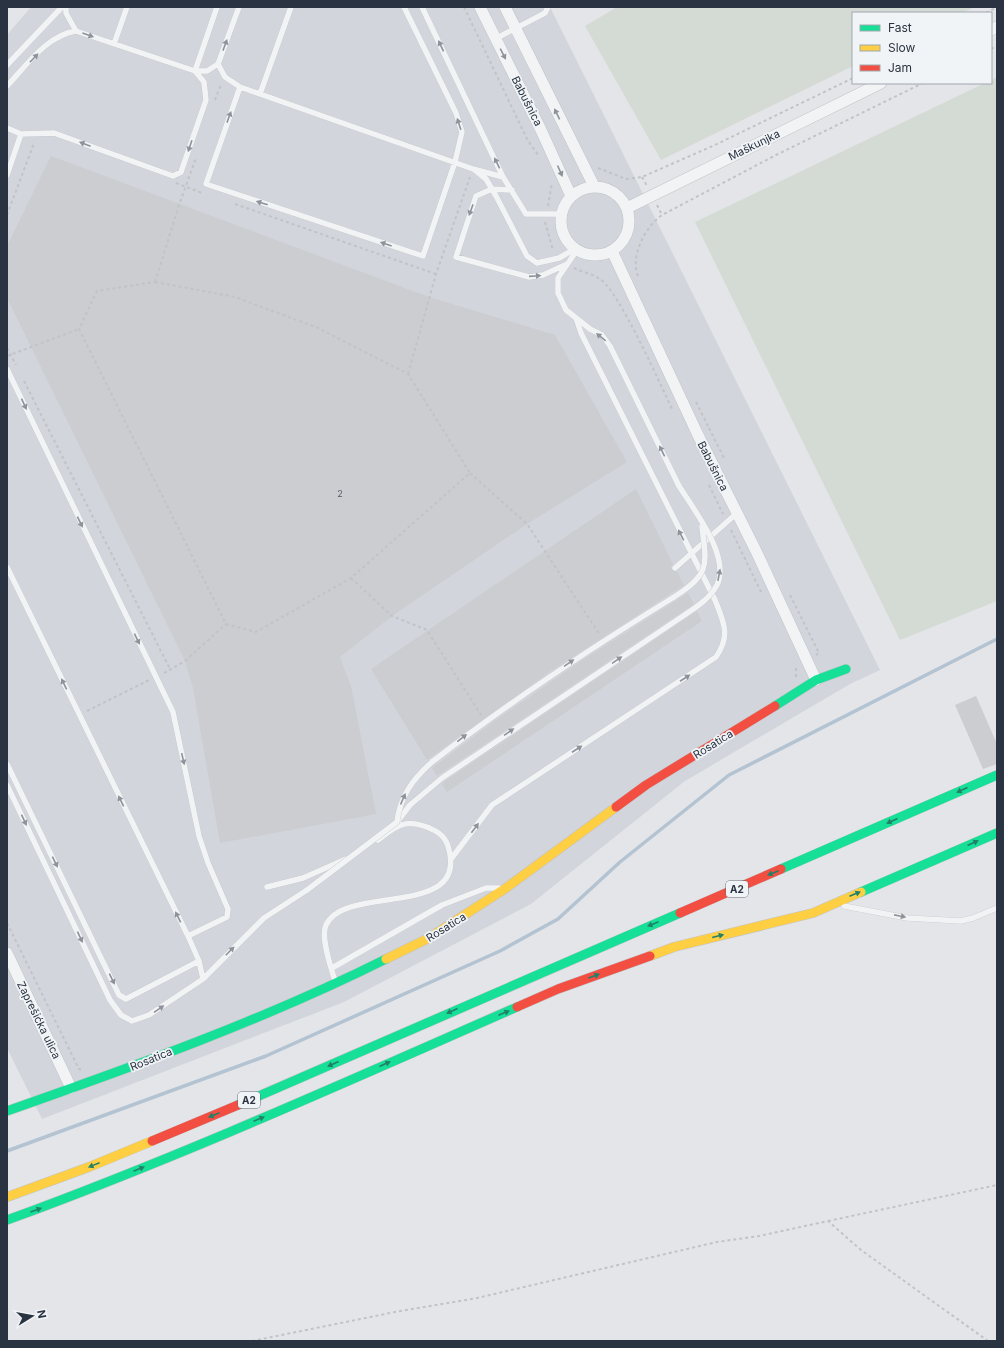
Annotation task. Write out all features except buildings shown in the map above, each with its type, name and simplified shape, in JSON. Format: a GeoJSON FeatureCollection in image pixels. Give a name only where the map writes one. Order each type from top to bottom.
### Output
{"type":"FeatureCollection","features":[{"type":"Feature","properties":{"kind":"main road","name":"Rosatica"},"geometry":{"type":"LineString","coordinates":[[7,1111],[133,1067],[336,984],[429,938],[506,888],[646,785],[816,680],[846,669]]}},
{"type":"Feature","properties":{"kind":"main road","name":"A2"},"geometry":{"type":"LineString","coordinates":[[7,1197],[89,1167],[269,1092],[997,775]]}},
{"type":"Feature","properties":{"kind":"main road","name":"A2"},"geometry":{"type":"LineString","coordinates":[[7,1220],[91,1189],[311,1097],[558,989],[674,947],[813,913],[997,833]]}},
{"type":"Feature","properties":{"kind":"street","name":"Babušnica"},"geometry":{"type":"LineString","coordinates":[[480,7],[541,130],[571,196]]}},
{"type":"Feature","properties":{"kind":"street","name":"Babušnica"},"geometry":{"type":"LineString","coordinates":[[505,7],[594,186]]}},
{"type":"Feature","properties":{"kind":"street","name":"Maškunjka"},"geometry":{"type":"LineString","coordinates":[[628,208],[880,84]]}},
{"type":"Feature","properties":{"kind":"street"},"geometry":{"type":"LineString","coordinates":[[594,186],[604,187],[614,192],[622,199],[628,208],[630,228],[620,245],[612,252],[594,256],[576,250],[568,242],[563,233],[561,223],[562,214],[571,196],[586,188],[594,186]]}},
{"type":"Feature","properties":{"kind":"street","name":"Babušnica"},"geometry":{"type":"LineString","coordinates":[[612,252],[816,680]]}},
{"type":"Feature","properties":{"kind":"street","name":"Zaprešićka ulica"},"geometry":{"type":"LineString","coordinates":[[7,953],[71,1088]]}},
{"type":"Feature","properties":{"kind":"lane"},"geometry":{"type":"LineString","coordinates":[[7,66],[62,7]]}},
{"type":"Feature","properties":{"kind":"lane"},"geometry":{"type":"LineString","coordinates":[[66,7],[66,13],[76,31]]}},
{"type":"Feature","properties":{"kind":"lane"},"geometry":{"type":"LineString","coordinates":[[114,44],[126,7]]}},
{"type":"Feature","properties":{"kind":"lane"},"geometry":{"type":"LineString","coordinates":[[195,71],[218,7]]}},
{"type":"Feature","properties":{"kind":"lane"},"geometry":{"type":"LineString","coordinates":[[7,86],[46,45],[57,37],[76,31],[195,71],[207,71],[218,64],[238,7]]}},
{"type":"Feature","properties":{"kind":"lane"},"geometry":{"type":"LineString","coordinates":[[240,87],[206,184],[423,256],[455,162],[462,132],[456,113],[404,7]]}},
{"type":"Feature","properties":{"kind":"lane"},"geometry":{"type":"LineString","coordinates":[[422,7],[503,177],[526,214],[562,214]]}},
{"type":"Feature","properties":{"kind":"lane"},"geometry":{"type":"LineString","coordinates":[[496,39],[545,13],[548,7]]}},
{"type":"Feature","properties":{"kind":"lane"},"geometry":{"type":"LineString","coordinates":[[260,94],[290,8]]}},
{"type":"Feature","properties":{"kind":"lane"},"geometry":{"type":"LineString","coordinates":[[218,64],[226,77],[240,87],[473,169],[503,177]]}},
{"type":"Feature","properties":{"kind":"lane"},"geometry":{"type":"LineString","coordinates":[[7,128],[21,134],[54,133],[173,176],[181,172],[206,100],[204,82],[195,71]]}},
{"type":"Feature","properties":{"kind":"lane"},"geometry":{"type":"LineString","coordinates":[[7,175],[21,134]]}},
{"type":"Feature","properties":{"kind":"lane"},"geometry":{"type":"LineString","coordinates":[[473,169],[486,180],[492,189],[527,256],[537,262],[559,258],[576,250]]}},
{"type":"Feature","properties":{"kind":"lane"},"geometry":{"type":"LineString","coordinates":[[512,190],[492,189],[476,196],[456,257],[529,277],[543,275],[567,264]]}},
{"type":"Feature","properties":{"kind":"lane"},"geometry":{"type":"LineString","coordinates":[[7,785],[110,1000],[121,1015],[132,1020],[149,1015],[203,979],[264,918],[307,890],[397,822],[410,805],[442,778],[701,604],[718,584],[721,565],[715,546],[679,486],[610,346],[602,335],[566,310],[558,292],[558,278],[576,250]]}},
{"type":"Feature","properties":{"kind":"lane"},"geometry":{"type":"LineString","coordinates":[[451,859],[492,805],[716,657],[724,647],[726,635],[724,624],[581,333],[576,318]]}},
{"type":"Feature","properties":{"kind":"lane"},"geometry":{"type":"LineString","coordinates":[[7,369],[173,712],[199,836],[208,863],[228,909],[227,917],[188,936]]}},
{"type":"Feature","properties":{"kind":"lane"},"geometry":{"type":"LineString","coordinates":[[675,568],[690,553],[737,513]]}},
{"type":"Feature","properties":{"kind":"lane"},"geometry":{"type":"LineString","coordinates":[[397,822],[399,808],[406,792],[416,776],[432,762],[484,721],[603,640],[696,582],[704,569],[706,557],[702,524]]}},
{"type":"Feature","properties":{"kind":"lane"},"geometry":{"type":"LineString","coordinates":[[7,567],[188,936],[199,961],[203,979]]}},
{"type":"Feature","properties":{"kind":"lane"},"geometry":{"type":"LineString","coordinates":[[7,764],[119,995],[126,999],[199,961]]}},
{"type":"Feature","properties":{"kind":"lane"},"geometry":{"type":"LineString","coordinates":[[267,887],[303,878],[362,852],[394,828],[412,822],[431,828],[441,834],[448,844],[451,859],[450,872],[436,887],[409,897],[355,905],[333,914],[325,926],[325,941],[336,984]]}},
{"type":"Feature","properties":{"kind":"lane"},"geometry":{"type":"LineString","coordinates":[[332,968],[442,905],[486,888],[506,888]]}},
{"type":"Feature","properties":{"kind":"lane"},"geometry":{"type":"LineString","coordinates":[[834,904],[907,918],[961,922],[997,908]]}},
{"type":"Feature","properties":{"kind":"path"},"geometry":{"type":"LineString","coordinates":[[464,7],[528,141],[541,159]]}},
{"type":"Feature","properties":{"kind":"path"},"geometry":{"type":"LineString","coordinates":[[594,165],[617,177],[626,179],[642,177],[715,145],[852,78]]}},
{"type":"Feature","properties":{"kind":"path"},"geometry":{"type":"LineString","coordinates":[[638,278],[635,264],[637,255],[649,226],[662,215],[776,155],[921,84]]}},
{"type":"Feature","properties":{"kind":"path"},"geometry":{"type":"LineString","coordinates":[[7,215],[33,144],[38,141]]}},
{"type":"Feature","properties":{"kind":"path"},"geometry":{"type":"LineString","coordinates":[[408,374],[436,274],[473,169]]}},
{"type":"Feature","properties":{"kind":"path"},"geometry":{"type":"LineString","coordinates":[[548,204],[552,180]]}},
{"type":"Feature","properties":{"kind":"path"},"geometry":{"type":"LineString","coordinates":[[172,182],[209,195]]}},
{"type":"Feature","properties":{"kind":"path"},"geometry":{"type":"LineString","coordinates":[[232,203],[436,274]]}},
{"type":"Feature","properties":{"kind":"path"},"geometry":{"type":"LineString","coordinates":[[544,224],[554,251]]}},
{"type":"Feature","properties":{"kind":"path"},"geometry":{"type":"LineString","coordinates":[[576,269],[600,279],[609,287],[628,320],[676,417]]}},
{"type":"Feature","properties":{"kind":"path"},"geometry":{"type":"LineString","coordinates":[[7,356],[79,329],[97,291],[155,282],[236,297],[318,328],[408,374],[470,473],[527,524],[603,640]]}},
{"type":"Feature","properties":{"kind":"path"},"geometry":{"type":"LineString","coordinates":[[79,329],[226,624],[256,632],[351,578],[470,473]]}},
{"type":"Feature","properties":{"kind":"path"},"geometry":{"type":"LineString","coordinates":[[7,348],[18,368]]}},
{"type":"Feature","properties":{"kind":"path"},"geometry":{"type":"LineString","coordinates":[[21,376],[170,669]]}},
{"type":"Feature","properties":{"kind":"path"},"geometry":{"type":"LineString","coordinates":[[696,401],[709,428]]}},
{"type":"Feature","properties":{"kind":"path"},"geometry":{"type":"LineString","coordinates":[[717,444],[725,461]]}},
{"type":"Feature","properties":{"kind":"path"},"geometry":{"type":"LineString","coordinates":[[707,481],[724,516]]}},
{"type":"Feature","properties":{"kind":"path"},"geometry":{"type":"LineString","coordinates":[[351,578],[392,616],[427,630],[484,721]]}},
{"type":"Feature","properties":{"kind":"path"},"geometry":{"type":"LineString","coordinates":[[795,680],[796,664]]}},
{"type":"Feature","properties":{"kind":"path"},"geometry":{"type":"LineString","coordinates":[[7,923],[79,1068],[86,1070]]}},
{"type":"Feature","properties":{"kind":"path"},"geometry":{"type":"LineString","coordinates":[[252,1341],[395,1312],[478,1298],[717,1242],[759,1236],[997,1185]]}},
{"type":"Feature","properties":{"kind":"path"},"geometry":{"type":"LineString","coordinates":[[828,1221],[861,1250],[988,1341]]}},
{"type":"Feature","properties":{"kind":"shaded area"},"geometry":{"type":"Polygon","coordinates":[[[31,7],[550,7],[880,670],[850,684],[685,781],[531,904],[344,1002],[42,1119],[7,1048],[7,35],[31,7]]]}},
{"type":"Feature","properties":{"kind":"shaded area"},"geometry":{"type":"Polygon","coordinates":[[[617,7],[974,7],[964,12],[852,12],[852,66],[661,160],[585,26],[617,7]]]}},
{"type":"Feature","properties":{"kind":"shaded area"},"geometry":{"type":"Polygon","coordinates":[[[997,77],[997,601],[900,640],[695,222],[983,84],[992,84],[992,80],[997,77]]]}},
{"type":"Feature","properties":{"kind":"waterway"},"geometry":{"type":"LineString","coordinates":[[7,1151],[266,1056],[500,951],[558,919],[620,862],[729,775],[997,639]]}},
{"type":"Feature","properties":{"kind":"traffic: fast"},"geometry":{"type":"LineString","coordinates":[[775,706],[816,680],[846,669]]}},
{"type":"Feature","properties":{"kind":"traffic: fast"},"geometry":{"type":"LineString","coordinates":[[781,869],[997,775]]}},
{"type":"Feature","properties":{"kind":"traffic: fast"},"geometry":{"type":"LineString","coordinates":[[861,892],[997,833]]}},
{"type":"Feature","properties":{"kind":"traffic: fast"},"geometry":{"type":"LineString","coordinates":[[238,1105],[680,913]]}},
{"type":"Feature","properties":{"kind":"traffic: fast"},"geometry":{"type":"LineString","coordinates":[[7,1111],[199,1041],[293,1002],[386,959]]}},
{"type":"Feature","properties":{"kind":"traffic: fast"},"geometry":{"type":"LineString","coordinates":[[7,1220],[136,1171],[517,1007]]}},
{"type":"Feature","properties":{"kind":"traffic: slow"},"geometry":{"type":"LineString","coordinates":[[386,959],[429,938],[506,888],[616,807]]}},
{"type":"Feature","properties":{"kind":"traffic: slow"},"geometry":{"type":"LineString","coordinates":[[650,956],[674,947],[813,913],[861,892]]}},
{"type":"Feature","properties":{"kind":"traffic: slow"},"geometry":{"type":"LineString","coordinates":[[7,1197],[89,1167],[152,1141]]}},
{"type":"Feature","properties":{"kind":"traffic: jam"},"geometry":{"type":"LineString","coordinates":[[616,807],[646,785],[775,706]]}},
{"type":"Feature","properties":{"kind":"traffic: jam"},"geometry":{"type":"LineString","coordinates":[[680,913],[781,869]]}},
{"type":"Feature","properties":{"kind":"traffic: jam"},"geometry":{"type":"LineString","coordinates":[[517,1007],[558,989],[650,956]]}},
{"type":"Feature","properties":{"kind":"traffic: jam"},"geometry":{"type":"LineString","coordinates":[[152,1141],[238,1105]]}}]}
